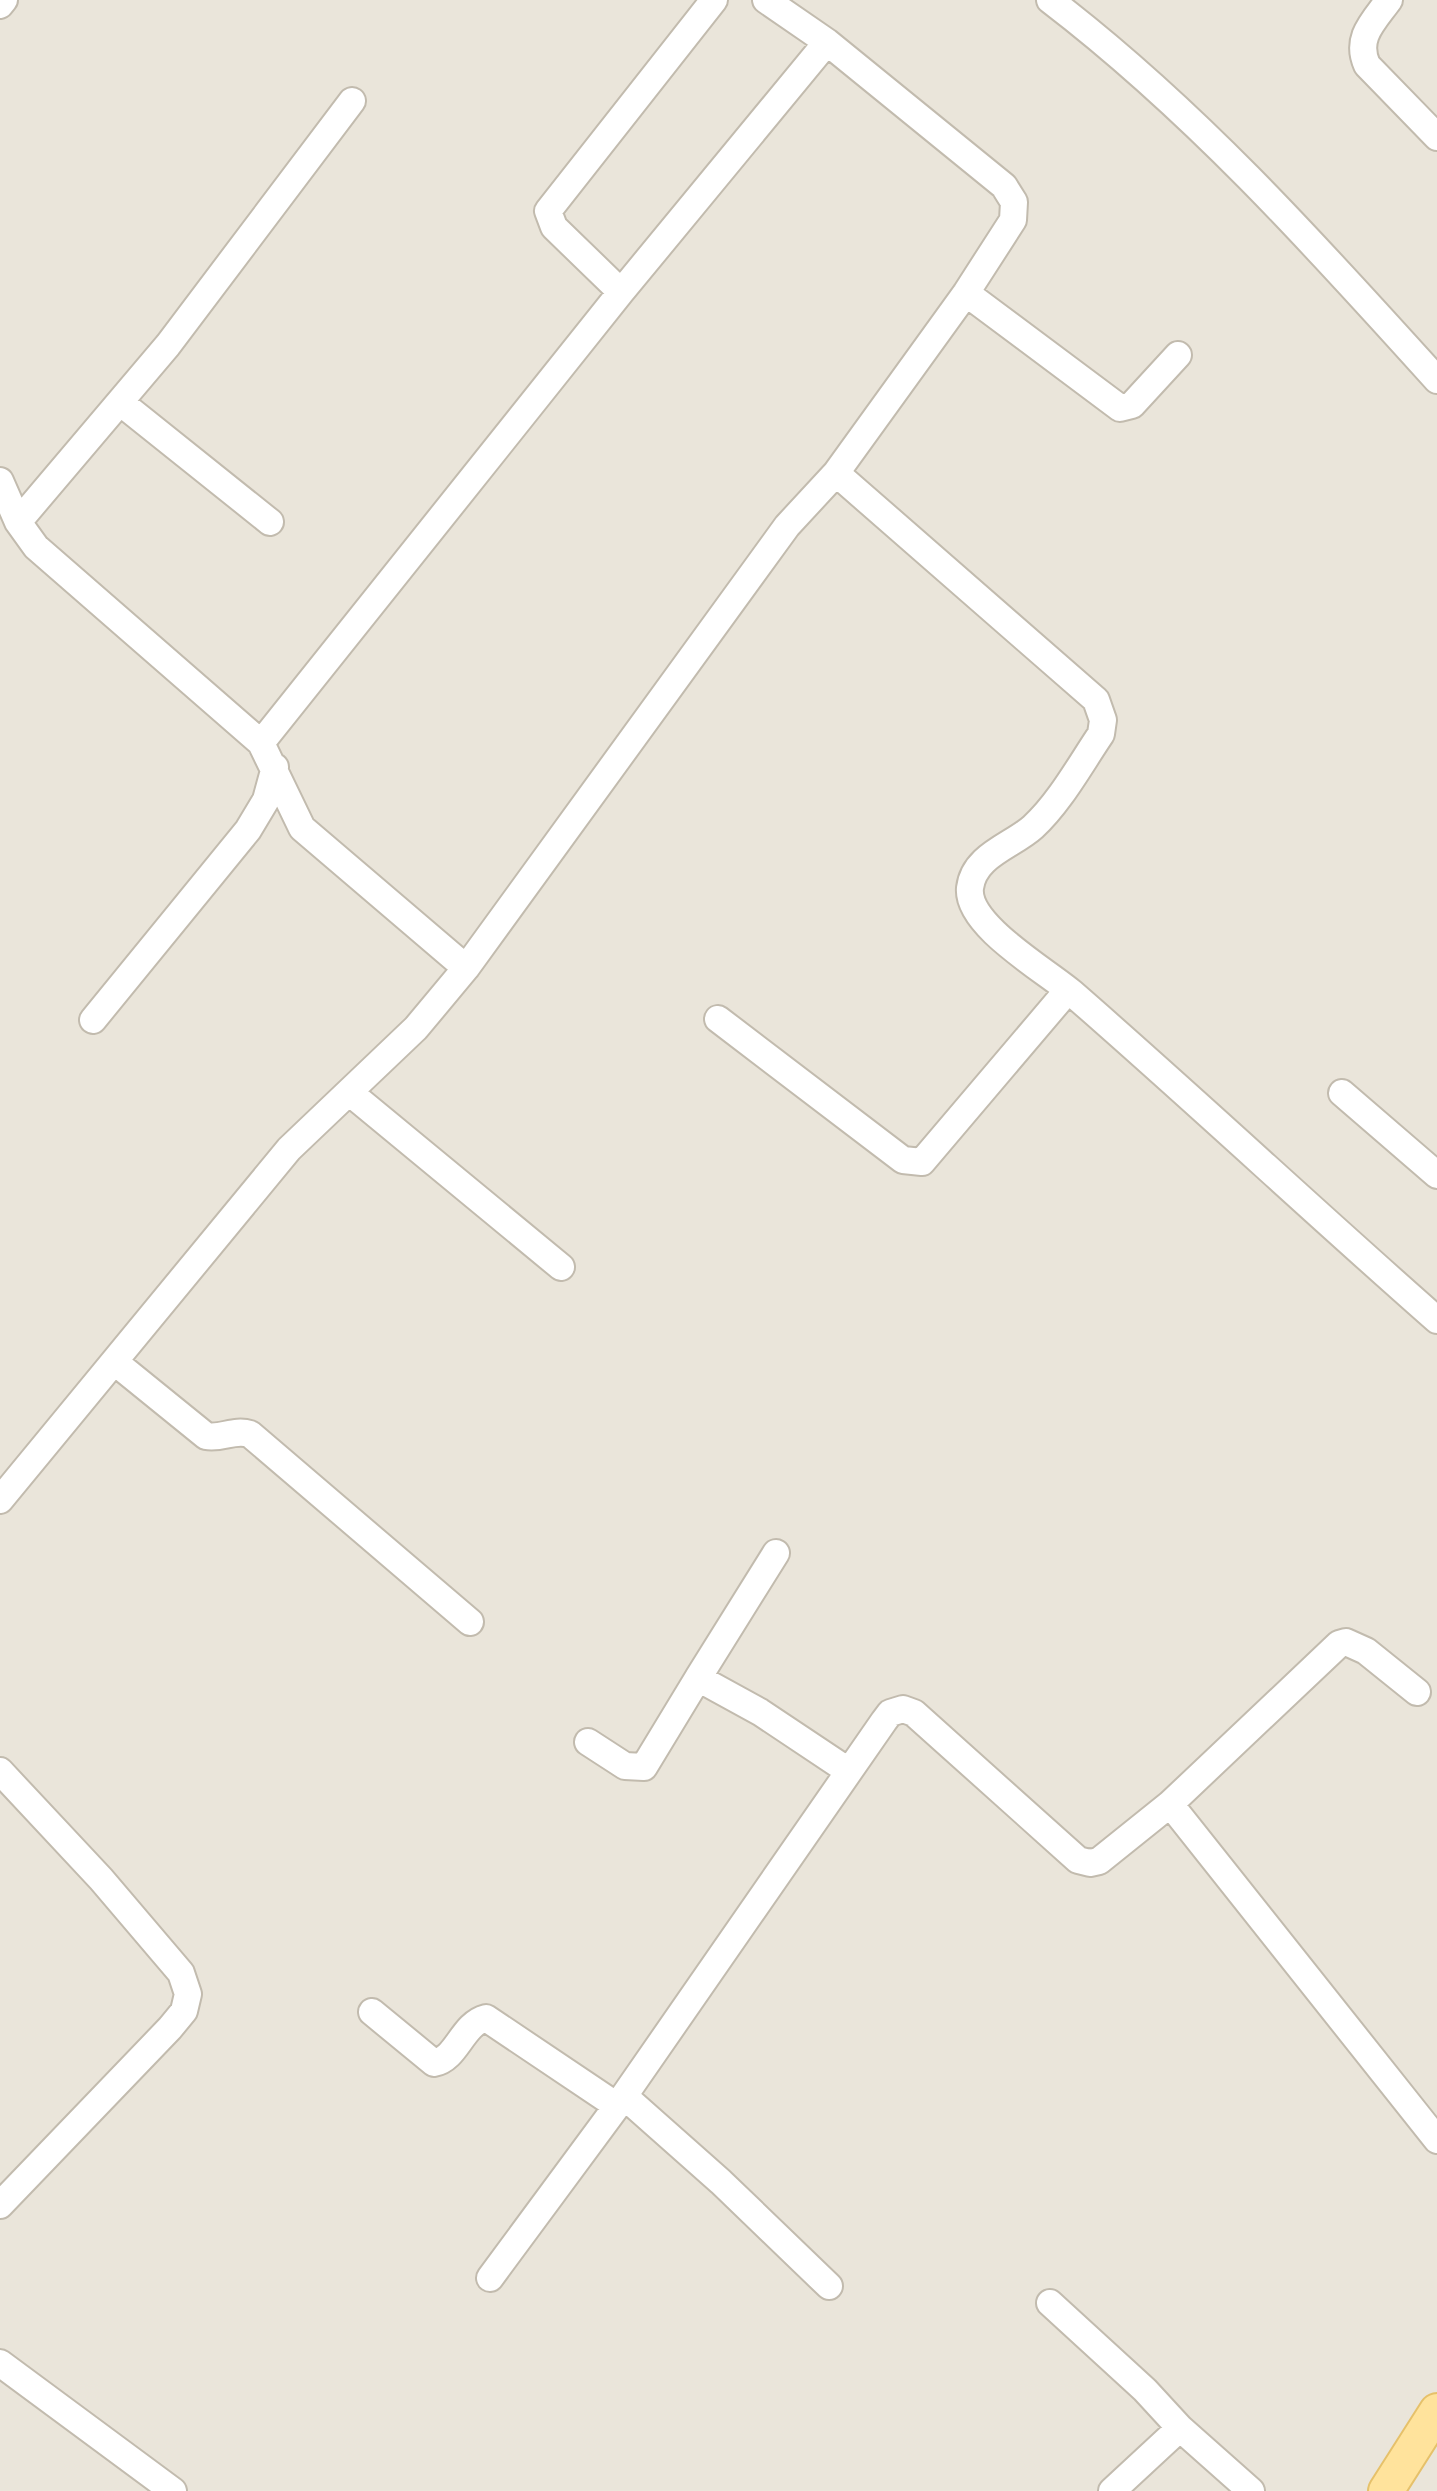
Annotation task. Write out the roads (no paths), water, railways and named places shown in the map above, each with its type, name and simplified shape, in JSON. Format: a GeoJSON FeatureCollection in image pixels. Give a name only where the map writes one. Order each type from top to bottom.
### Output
{"type":"FeatureCollection","features":[{"type":"Feature","properties":{"kind":"main road"},"geometry":{"type":"LineString","coordinates":[[1386,2491],[1437,2411]]}},
{"type":"Feature","properties":{"kind":"street"},"geometry":{"type":"LineString","coordinates":[[0,5],[4,0]]}},
{"type":"Feature","properties":{"kind":"street"},"geometry":{"type":"LineString","coordinates":[[621,292],[554,227],[548,211],[714,0]]}},
{"type":"Feature","properties":{"kind":"street"},"geometry":{"type":"LineString","coordinates":[[0,1500],[116,1363],[289,1149],[416,1028],[466,968],[787,526],[836,473],[966,293],[1013,220],[1014,202],[1004,186],[827,42],[766,0]]}},
{"type":"Feature","properties":{"kind":"street"},"geometry":{"type":"LineString","coordinates":[[1050,0],[1094,34],[1218,147],[1315,245],[1437,380]]}},
{"type":"Feature","properties":{"kind":"street"},"geometry":{"type":"LineString","coordinates":[[1389,0],[1363,37],[1360,50],[1367,65],[1437,137]]}},
{"type":"Feature","properties":{"kind":"street"},"geometry":{"type":"LineString","coordinates":[[261,743],[621,292],[827,42]]}},
{"type":"Feature","properties":{"kind":"street"},"geometry":{"type":"LineString","coordinates":[[18,522],[168,345],[352,101]]}},
{"type":"Feature","properties":{"kind":"street"},"geometry":{"type":"LineString","coordinates":[[966,293],[1120,408],[1132,405],[1178,355]]}},
{"type":"Feature","properties":{"kind":"street"},"geometry":{"type":"LineString","coordinates":[[120,402],[270,522]]}},
{"type":"Feature","properties":{"kind":"street"},"geometry":{"type":"LineString","coordinates":[[836,473],[1096,700],[1103,720],[1101,734],[1042,818],[1020,837],[987,857],[970,885],[970,899],[980,920],[1068,990],[1437,1320]]}},
{"type":"Feature","properties":{"kind":"street"},"geometry":{"type":"LineString","coordinates":[[1,485],[18,522],[45,555],[261,743],[302,828],[466,968]]}},
{"type":"Feature","properties":{"kind":"street"},"geometry":{"type":"LineString","coordinates":[[93,1020],[248,830],[266,800],[275,767]]}},
{"type":"Feature","properties":{"kind":"street"},"geometry":{"type":"LineString","coordinates":[[718,1019],[903,1160],[922,1162],[929,1158],[1068,990]]}},
{"type":"Feature","properties":{"kind":"street"},"geometry":{"type":"LineString","coordinates":[[349,1092],[561,1267]]}},
{"type":"Feature","properties":{"kind":"street"},"geometry":{"type":"LineString","coordinates":[[1342,1093],[1437,1175]]}},
{"type":"Feature","properties":{"kind":"street"},"geometry":{"type":"LineString","coordinates":[[116,1363],[206,1436],[215,1438],[241,1431],[250,1434],[470,1622]]}},
{"type":"Feature","properties":{"kind":"street"},"geometry":{"type":"LineString","coordinates":[[588,1742],[625,1766],[644,1767],[776,1553]]}},
{"type":"Feature","properties":{"kind":"street"},"geometry":{"type":"LineString","coordinates":[[490,2278],[620,2101],[847,1770],[890,1713],[903,1709],[914,1713],[1084,1863],[1099,1861],[1170,1804],[1339,1644],[1353,1644],[1366,1651],[1417,1692]]}},
{"type":"Feature","properties":{"kind":"street"},"geometry":{"type":"LineString","coordinates":[[698,1678],[760,1712],[847,1770]]}},
{"type":"Feature","properties":{"kind":"street"},"geometry":{"type":"LineString","coordinates":[[0,1771],[101,1879],[181,1973],[188,1994],[184,2011],[170,2028],[0,2205]]}},
{"type":"Feature","properties":{"kind":"street"},"geometry":{"type":"LineString","coordinates":[[1170,1804],[1437,2140]]}},
{"type":"Feature","properties":{"kind":"street"},"geometry":{"type":"LineString","coordinates":[[372,2012],[434,2063],[444,2061],[477,2021],[486,2018],[620,2101],[721,2182],[829,2286]]}},
{"type":"Feature","properties":{"kind":"street"},"geometry":{"type":"LineString","coordinates":[[1050,2303],[1145,2390],[1180,2428],[1251,2491]]}},
{"type":"Feature","properties":{"kind":"street"},"geometry":{"type":"LineString","coordinates":[[0,2363],[173,2491]]}},
{"type":"Feature","properties":{"kind":"street"},"geometry":{"type":"LineString","coordinates":[[1112,2491],[1180,2428]]}}]}
